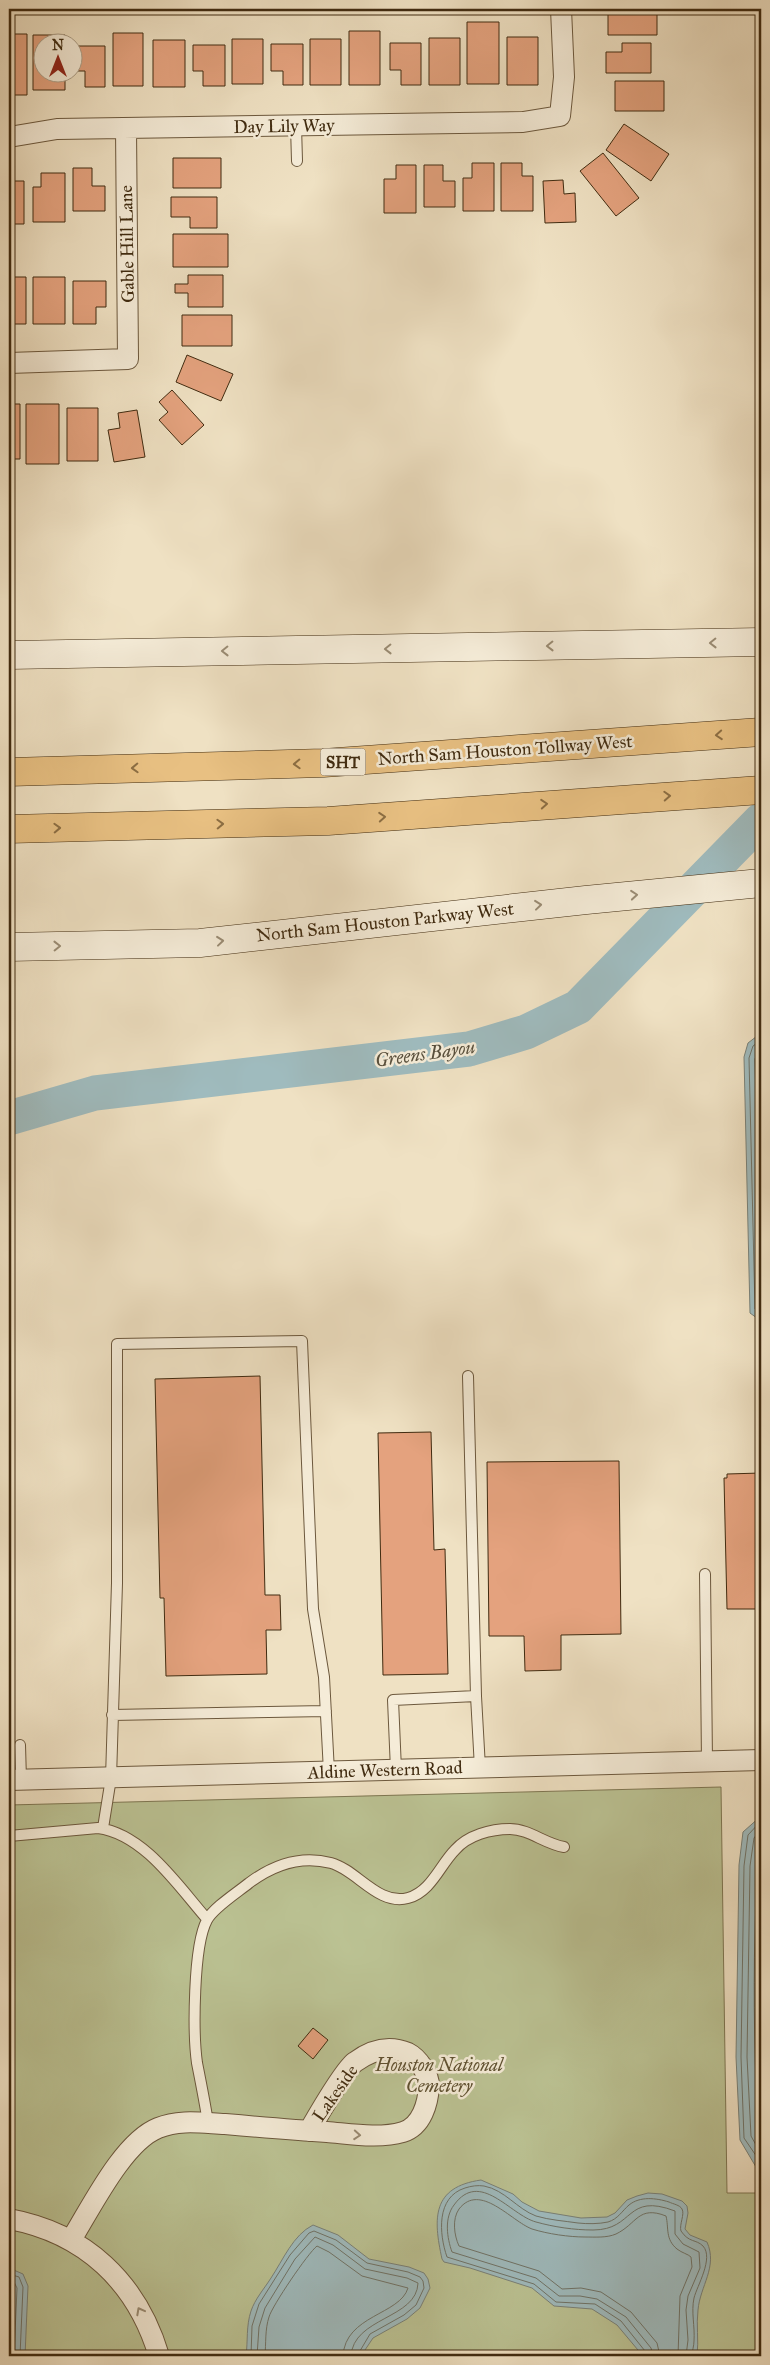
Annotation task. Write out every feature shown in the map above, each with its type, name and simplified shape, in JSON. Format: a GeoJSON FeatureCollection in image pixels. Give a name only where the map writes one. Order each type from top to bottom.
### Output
{"type":"FeatureCollection","features":[{"type":"Feature","properties":{"kind":"highway","name":"North Sam Houston Tollway West"},"geometry":{"type":"LineString","coordinates":[[9,772],[323,763],[761,732]]}},
{"type":"Feature","properties":{"kind":"highway"},"geometry":{"type":"LineString","coordinates":[[9,830],[328,821],[761,790]]}},
{"type":"Feature","properties":{"kind":"main road"},"geometry":{"type":"LineString","coordinates":[[9,655],[761,642]]}},
{"type":"Feature","properties":{"kind":"main road","name":"North Sam Houston Parkway West"},"geometry":{"type":"LineString","coordinates":[[9,947],[200,943],[586,900],[761,883]]}},
{"type":"Feature","properties":{"kind":"street","name":"Day Lily Way"},"geometry":{"type":"LineString","coordinates":[[9,137],[57,129],[523,122],[560,116],[564,77],[561,9]]}},
{"type":"Feature","properties":{"kind":"street","name":"Gable Hill Lane"},"geometry":{"type":"LineString","coordinates":[[9,363],[128,359],[126,128]]}},
{"type":"Feature","properties":{"kind":"street","name":"Aldine Western Road"},"geometry":{"type":"LineString","coordinates":[[15,1780],[761,1760]]}},
{"type":"Feature","properties":{"kind":"street","name":"Lakeside"},"geometry":{"type":"LineString","coordinates":[[71,2240],[121,2160],[143,2135],[158,2128],[192,2121],[208,2123],[309,2131],[375,2136],[404,2132],[418,2121],[428,2103],[429,2081],[416,2057],[396,2048],[375,2050],[353,2062],[309,2131]]}},
{"type":"Feature","properties":{"kind":"street"},"geometry":{"type":"LineString","coordinates":[[9,2219],[53,2232],[71,2240],[108,2268],[132,2296],[150,2330],[159,2356]]}},
{"type":"Feature","properties":{"kind":"lane"},"geometry":{"type":"LineString","coordinates":[[296,126],[297,161]]}},
{"type":"Feature","properties":{"kind":"lane"},"geometry":{"type":"LineString","coordinates":[[103,1828],[111,1778],[117,1583],[117,1344],[302,1341],[313,1609],[324,1676],[329,1772]]}},
{"type":"Feature","properties":{"kind":"lane"},"geometry":{"type":"LineString","coordinates":[[468,1376],[476,1696],[480,1768]]}},
{"type":"Feature","properties":{"kind":"lane"},"geometry":{"type":"LineString","coordinates":[[706,1574],[707,1762]]}},
{"type":"Feature","properties":{"kind":"lane"},"geometry":{"type":"LineString","coordinates":[[396,1770],[392,1700],[476,1696]]}},
{"type":"Feature","properties":{"kind":"lane"},"geometry":{"type":"LineString","coordinates":[[112,1715],[326,1710]]}},
{"type":"Feature","properties":{"kind":"lane"},"geometry":{"type":"LineString","coordinates":[[15,1780],[20,1745]]}},
{"type":"Feature","properties":{"kind":"lane"},"geometry":{"type":"LineString","coordinates":[[9,1836],[103,1828],[113,1830],[132,1840],[148,1854],[207,1919]]}},
{"type":"Feature","properties":{"kind":"lane"},"geometry":{"type":"LineString","coordinates":[[208,2123],[196,2043],[198,1954],[207,1919],[257,1877],[278,1866],[294,1861],[312,1860],[332,1864],[376,1891],[398,1899],[409,1898],[420,1892],[431,1882],[455,1849],[466,1840],[481,1833],[511,1829],[524,1832],[552,1845],[564,1847]]}},
{"type":"Feature","properties":{"kind":"green space","name":"Houston National Cemetery"},"geometry":{"type":"Polygon","coordinates":[[[721,1787],[727,2193],[761,2193],[761,2356],[9,2356],[9,1805],[721,1787]]]}},
{"type":"Feature","properties":{"kind":"water"},"geometry":{"type":"Polygon","coordinates":[[[761,1033],[761,1321],[750,1313],[744,1057],[748,1043],[761,1033]]]}},
{"type":"Feature","properties":{"kind":"water"},"geometry":{"type":"Polygon","coordinates":[[[761,1816],[761,2169],[756,2167],[740,2140],[736,2057],[739,1865],[743,1832],[761,1816]]]}},
{"type":"Feature","properties":{"kind":"water"},"geometry":{"type":"Polygon","coordinates":[[[481,2180],[513,2194],[522,2202],[539,2211],[581,2218],[607,2217],[615,2213],[627,2200],[648,2193],[662,2194],[682,2201],[687,2206],[688,2213],[685,2229],[690,2235],[707,2242],[711,2260],[699,2301],[697,2356],[643,2356],[617,2325],[592,2309],[554,2306],[532,2288],[470,2268],[444,2262],[437,2230],[437,2218],[440,2207],[445,2197],[453,2190],[465,2184],[481,2180]]]}},
{"type":"Feature","properties":{"kind":"water"},"geometry":{"type":"Polygon","coordinates":[[[313,2225],[338,2235],[369,2259],[409,2267],[424,2273],[430,2288],[420,2308],[407,2319],[373,2338],[361,2356],[246,2356],[248,2322],[255,2302],[294,2241],[313,2225]]]}},
{"type":"Feature","properties":{"kind":"water"},"geometry":{"type":"Polygon","coordinates":[[[9,2268],[23,2274],[28,2286],[25,2356],[9,2356],[9,2268]]]}},
{"type":"Feature","properties":{"kind":"building"},"geometry":{"type":"Polygon","coordinates":[[[608,9],[657,9],[657,35],[608,35],[608,9]]]}},
{"type":"Feature","properties":{"kind":"building"},"geometry":{"type":"Polygon","coordinates":[[[467,22],[499,22],[499,84],[467,84],[467,22]]]}},
{"type":"Feature","properties":{"kind":"building"},"geometry":{"type":"Polygon","coordinates":[[[349,31],[380,31],[380,85],[349,85],[349,31]]]}},
{"type":"Feature","properties":{"kind":"building"},"geometry":{"type":"Polygon","coordinates":[[[113,33],[143,33],[143,86],[113,86],[113,33]]]}},
{"type":"Feature","properties":{"kind":"building"},"geometry":{"type":"Polygon","coordinates":[[[9,34],[27,34],[27,95],[9,95],[9,34]]]}},
{"type":"Feature","properties":{"kind":"building"},"geometry":{"type":"Polygon","coordinates":[[[507,37],[538,37],[538,85],[507,85],[507,37]]]}},
{"type":"Feature","properties":{"kind":"building"},"geometry":{"type":"Polygon","coordinates":[[[429,38],[460,38],[460,85],[429,85],[429,38]]]}},
{"type":"Feature","properties":{"kind":"building"},"geometry":{"type":"Polygon","coordinates":[[[232,39],[263,39],[263,84],[232,84],[232,39]]]}},
{"type":"Feature","properties":{"kind":"building"},"geometry":{"type":"Polygon","coordinates":[[[310,39],[341,39],[341,85],[310,85],[310,39]]]}},
{"type":"Feature","properties":{"kind":"building"},"geometry":{"type":"Polygon","coordinates":[[[153,40],[185,40],[185,87],[153,87],[153,40]]]}},
{"type":"Feature","properties":{"kind":"building"},"geometry":{"type":"Polygon","coordinates":[[[390,43],[421,43],[421,85],[401,85],[401,70],[390,70],[390,43]]]}},
{"type":"Feature","properties":{"kind":"building"},"geometry":{"type":"Polygon","coordinates":[[[622,43],[651,43],[651,73],[606,73],[606,52],[622,52],[622,43]]]}},
{"type":"Feature","properties":{"kind":"building"},"geometry":{"type":"Polygon","coordinates":[[[271,44],[303,44],[303,85],[283,85],[283,71],[271,71],[271,44]]]}},
{"type":"Feature","properties":{"kind":"building"},"geometry":{"type":"Polygon","coordinates":[[[193,45],[225,45],[225,86],[203,86],[203,71],[193,71],[193,45]]]}},
{"type":"Feature","properties":{"kind":"building"},"geometry":{"type":"Polygon","coordinates":[[[82,46],[105,46],[105,87],[85,87],[85,71],[82,71],[82,46]]]}},
{"type":"Feature","properties":{"kind":"building"},"geometry":{"type":"Polygon","coordinates":[[[615,81],[664,81],[664,111],[615,111],[615,81]]]}},
{"type":"Feature","properties":{"kind":"building"},"geometry":{"type":"Polygon","coordinates":[[[33,82],[65,82],[65,90],[33,90],[33,82]]]}},
{"type":"Feature","properties":{"kind":"building"},"geometry":{"type":"Polygon","coordinates":[[[624,124],[669,154],[651,181],[606,150],[624,124]]]}},
{"type":"Feature","properties":{"kind":"building"},"geometry":{"type":"Polygon","coordinates":[[[603,153],[639,198],[616,216],[580,171],[603,153]]]}},
{"type":"Feature","properties":{"kind":"building"},"geometry":{"type":"Polygon","coordinates":[[[173,158],[221,158],[221,188],[173,188],[173,158]]]}},
{"type":"Feature","properties":{"kind":"building"},"geometry":{"type":"Polygon","coordinates":[[[472,163],[494,163],[494,211],[463,211],[463,178],[472,178],[472,163]]]}},
{"type":"Feature","properties":{"kind":"building"},"geometry":{"type":"Polygon","coordinates":[[[501,163],[522,163],[522,176],[533,176],[533,211],[501,211],[501,163]]]}},
{"type":"Feature","properties":{"kind":"building"},"geometry":{"type":"Polygon","coordinates":[[[396,165],[416,165],[416,213],[384,213],[384,179],[396,179],[396,165]]]}},
{"type":"Feature","properties":{"kind":"building"},"geometry":{"type":"Polygon","coordinates":[[[424,165],[443,165],[443,181],[455,181],[455,207],[424,207],[424,165]]]}},
{"type":"Feature","properties":{"kind":"building"},"geometry":{"type":"Polygon","coordinates":[[[73,168],[92,168],[92,186],[105,186],[105,211],[73,211],[73,168]]]}},
{"type":"Feature","properties":{"kind":"building"},"geometry":{"type":"Polygon","coordinates":[[[41,173],[65,173],[65,222],[33,222],[33,187],[41,187],[41,173]]]}},
{"type":"Feature","properties":{"kind":"building"},"geometry":{"type":"Polygon","coordinates":[[[563,180],[564,194],[575,193],[576,222],[545,223],[543,181],[563,180]]]}},
{"type":"Feature","properties":{"kind":"building"},"geometry":{"type":"Polygon","coordinates":[[[9,181],[24,181],[24,224],[9,224],[9,181]]]}},
{"type":"Feature","properties":{"kind":"building"},"geometry":{"type":"Polygon","coordinates":[[[171,197],[217,197],[217,228],[190,228],[190,217],[171,217],[171,197]]]}},
{"type":"Feature","properties":{"kind":"building"},"geometry":{"type":"Polygon","coordinates":[[[173,234],[228,234],[228,267],[173,267],[173,234]]]}},
{"type":"Feature","properties":{"kind":"building"},"geometry":{"type":"Polygon","coordinates":[[[188,275],[223,275],[223,307],[188,307],[188,293],[175,293],[175,284],[188,284],[188,275]]]}},
{"type":"Feature","properties":{"kind":"building"},"geometry":{"type":"Polygon","coordinates":[[[9,277],[26,277],[26,324],[9,324],[9,277]]]}},
{"type":"Feature","properties":{"kind":"building"},"geometry":{"type":"Polygon","coordinates":[[[33,277],[65,277],[65,324],[33,324],[33,277]]]}},
{"type":"Feature","properties":{"kind":"building"},"geometry":{"type":"Polygon","coordinates":[[[73,281],[106,281],[106,307],[96,307],[96,324],[73,324],[73,281]]]}},
{"type":"Feature","properties":{"kind":"building"},"geometry":{"type":"Polygon","coordinates":[[[182,315],[232,315],[232,346],[182,346],[182,315]]]}},
{"type":"Feature","properties":{"kind":"building"},"geometry":{"type":"Polygon","coordinates":[[[187,355],[233,374],[221,401],[176,382],[187,355]]]}},
{"type":"Feature","properties":{"kind":"building"},"geometry":{"type":"Polygon","coordinates":[[[172,390],[204,425],[182,445],[159,420],[168,412],[159,402],[172,390]]]}},
{"type":"Feature","properties":{"kind":"building"},"geometry":{"type":"Polygon","coordinates":[[[9,404],[20,404],[20,459],[9,459],[9,404]]]}},
{"type":"Feature","properties":{"kind":"building"},"geometry":{"type":"Polygon","coordinates":[[[26,404],[59,404],[59,464],[26,464],[26,404]]]}},
{"type":"Feature","properties":{"kind":"building"},"geometry":{"type":"Polygon","coordinates":[[[67,408],[98,408],[98,461],[67,461],[67,408]]]}},
{"type":"Feature","properties":{"kind":"building"},"geometry":{"type":"Polygon","coordinates":[[[137,410],[145,457],[114,462],[108,430],[120,428],[118,413],[137,410]]]}},
{"type":"Feature","properties":{"kind":"building"},"geometry":{"type":"Polygon","coordinates":[[[260,1376],[265,1595],[280,1595],[281,1630],[266,1630],[267,1674],[166,1676],[164,1598],[160,1598],[155,1379],[260,1376]]]}},
{"type":"Feature","properties":{"kind":"building"},"geometry":{"type":"Polygon","coordinates":[[[431,1432],[434,1550],[445,1549],[448,1674],[383,1675],[378,1433],[431,1432]]]}},
{"type":"Feature","properties":{"kind":"building"},"geometry":{"type":"Polygon","coordinates":[[[619,1461],[621,1634],[561,1635],[561,1670],[525,1671],[524,1636],[489,1636],[487,1462],[619,1461]]]}},
{"type":"Feature","properties":{"kind":"building"},"geometry":{"type":"Polygon","coordinates":[[[761,1473],[761,1663],[759,1609],[727,1609],[724,1478],[727,1478],[727,1474],[761,1473]]]}},
{"type":"Feature","properties":{"kind":"building"},"geometry":{"type":"Polygon","coordinates":[[[313,2028],[328,2040],[313,2059],[298,2046],[313,2028]]]}},
{"type":"Feature","properties":{"kind":"waterway","name":"Greens Bayou"},"geometry":{"type":"LineString","coordinates":[[9,1118],[95,1093],[469,1049],[526,1032],[578,1007],[761,820]]}}]}
